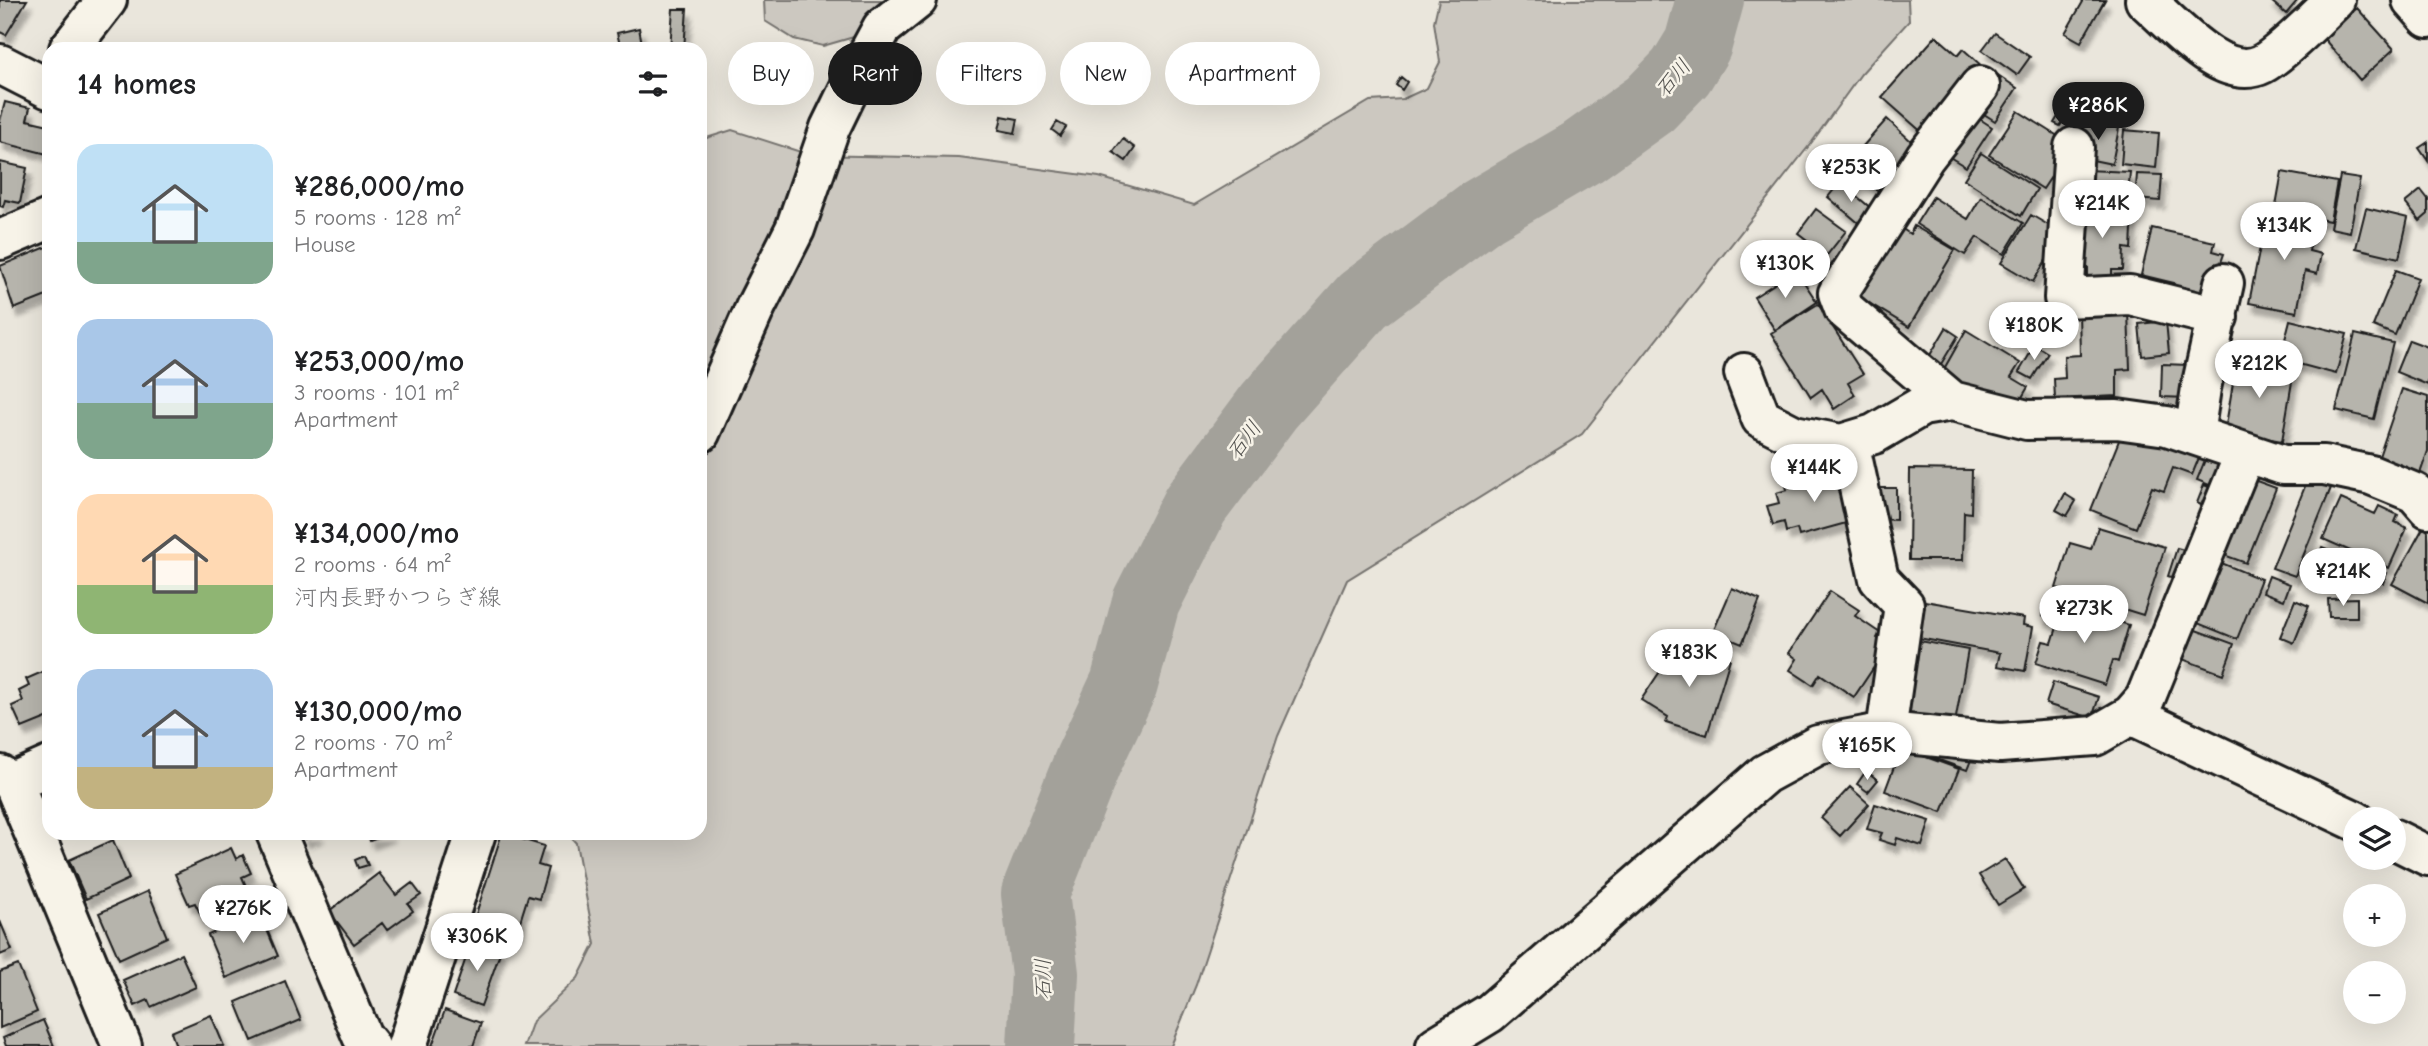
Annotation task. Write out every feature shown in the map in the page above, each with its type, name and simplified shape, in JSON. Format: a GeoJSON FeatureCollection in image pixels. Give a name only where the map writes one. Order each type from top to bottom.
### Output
{"type":"FeatureCollection","features":[{"type":"Feature","properties":{"kind":"street"},"geometry":{"type":"LineString","coordinates":[[74,42],[107,0]]}},
{"type":"Feature","properties":{"kind":"street"},"geometry":{"type":"LineString","coordinates":[[707,417],[756,306],[795,229],[830,128],[849,89],[881,27],[917,0]]}},
{"type":"Feature","properties":{"kind":"street"},"geometry":{"type":"LineString","coordinates":[[2145,0],[2213,60],[2237,69],[2261,65],[2335,0]]}},
{"type":"Feature","properties":{"kind":"street"},"geometry":{"type":"LineString","coordinates":[[2412,0],[2428,18]]}},
{"type":"Feature","properties":{"kind":"street"},"geometry":{"type":"LineString","coordinates":[[0,64],[42,81]]}},
{"type":"Feature","properties":{"kind":"street"},"geometry":{"type":"LineString","coordinates":[[1952,401],[1844,309],[1838,293],[1925,157],[1980,86]]}},
{"type":"Feature","properties":{"kind":"street"},"geometry":{"type":"LineString","coordinates":[[2074,147],[2064,298],[2130,295],[2221,300],[2201,388],[2194,435]]}},
{"type":"Feature","properties":{"kind":"street"},"geometry":{"type":"LineString","coordinates":[[0,240],[42,222]]}},
{"type":"Feature","properties":{"kind":"street"},"geometry":{"type":"LineString","coordinates":[[1744,373],[1761,418],[1794,436],[1841,444],[1874,434],[1922,406],[1952,401],[2027,421],[2117,419],[2167,426],[2283,465],[2323,465],[2371,475],[2416,493],[2428,508]]}},
{"type":"Feature","properties":{"kind":"street"},"geometry":{"type":"LineString","coordinates":[[1849,442],[1879,579],[1904,605],[1886,732]]}},
{"type":"Feature","properties":{"kind":"street"},"geometry":{"type":"LineString","coordinates":[[1436,1046],[1490,1013],[1765,774],[1818,745],[1886,732],[2000,743],[2095,736],[2131,715],[2145,699],[2245,453]]}},
{"type":"Feature","properties":{"kind":"street"},"geometry":{"type":"LineString","coordinates":[[2131,715],[2343,815]]}},
{"type":"Feature","properties":{"kind":"street"},"geometry":{"type":"LineString","coordinates":[[42,768],[6,778],[122,1046]]}},
{"type":"Feature","properties":{"kind":"street"},"geometry":{"type":"LineString","coordinates":[[279,840],[362,1036],[370,1046]]}},
{"type":"Feature","properties":{"kind":"street"},"geometry":{"type":"LineString","coordinates":[[407,1046],[474,840]]}},
{"type":"Feature","properties":{"kind":"street"},"geometry":{"type":"LineString","coordinates":[[2406,845],[2428,856]]}},
{"type":"Feature","properties":{"kind":"shaded area"},"geometry":{"type":"Polygon","coordinates":[[[764,0],[895,0],[864,34],[828,42],[823,46],[794,39],[765,21],[764,0]]]}},
{"type":"Feature","properties":{"kind":"shaded area"},"geometry":{"type":"Polygon","coordinates":[[[1439,0],[1908,0],[1909,21],[1861,74],[1812,142],[1582,434],[1347,580],[1278,736],[1196,985],[1171,1046],[524,1046],[533,1021],[578,978],[595,944],[573,840],[707,840],[707,138],[732,130],[810,155],[959,158],[1099,177],[1194,205],[1370,101],[1403,99],[1427,88],[1440,62],[1434,22],[1439,0]]]}},
{"type":"Feature","properties":{"kind":"building"},"geometry":{"type":"Polygon","coordinates":[[[0,0],[27,0],[6,35],[0,32],[0,0]]]}},
{"type":"Feature","properties":{"kind":"building"},"geometry":{"type":"Polygon","coordinates":[[[2084,0],[2105,0],[2081,42],[2065,33],[2084,0]]]}},
{"type":"Feature","properties":{"kind":"building"},"geometry":{"type":"Polygon","coordinates":[[[2270,0],[2298,0],[2286,14],[2270,0]]]}},
{"type":"Feature","properties":{"kind":"building"},"geometry":{"type":"Polygon","coordinates":[[[2357,8],[2394,49],[2360,80],[2324,39],[2357,8]]]}},
{"type":"Feature","properties":{"kind":"building"},"geometry":{"type":"Polygon","coordinates":[[[673,9],[687,9],[685,42],[671,42],[673,9]]]}},
{"type":"Feature","properties":{"kind":"building"},"geometry":{"type":"Polygon","coordinates":[[[639,28],[642,42],[619,42],[617,33],[639,28]]]}},
{"type":"Feature","properties":{"kind":"building"},"geometry":{"type":"Polygon","coordinates":[[[1995,33],[2030,57],[2017,75],[1982,50],[1995,33]]]}},
{"type":"Feature","properties":{"kind":"building"},"geometry":{"type":"Polygon","coordinates":[[[1936,36],[1958,55],[1963,49],[1984,68],[1924,134],[1882,97],[1936,36]]]}},
{"type":"Feature","properties":{"kind":"building"},"geometry":{"type":"Polygon","coordinates":[[[1995,73],[2017,88],[1995,121],[1973,107],[1995,73]]]}},
{"type":"Feature","properties":{"kind":"building"},"geometry":{"type":"Polygon","coordinates":[[[1401,77],[1407,82],[1402,90],[1396,85],[1401,77]]]}},
{"type":"Feature","properties":{"kind":"building"},"geometry":{"type":"Polygon","coordinates":[[[5,102],[30,108],[27,120],[42,123],[42,153],[0,142],[0,121],[5,102]]]}},
{"type":"Feature","properties":{"kind":"building"},"geometry":{"type":"Polygon","coordinates":[[[2018,111],[2072,145],[2043,189],[1989,155],[2018,111]]]}},
{"type":"Feature","properties":{"kind":"building"},"geometry":{"type":"Polygon","coordinates":[[[1969,112],[1992,127],[1966,167],[1943,153],[1969,112]]]}},
{"type":"Feature","properties":{"kind":"building"},"geometry":{"type":"Polygon","coordinates":[[[2059,115],[2065,119],[2060,126],[2054,123],[2059,115]]]}},
{"type":"Feature","properties":{"kind":"building"},"geometry":{"type":"Polygon","coordinates":[[[1002,116],[1018,119],[1015,133],[999,130],[1002,116]]]}},
{"type":"Feature","properties":{"kind":"building"},"geometry":{"type":"Polygon","coordinates":[[[1887,119],[1921,150],[1882,195],[1847,164],[1887,119]]]}},
{"type":"Feature","properties":{"kind":"building"},"geometry":{"type":"Polygon","coordinates":[[[2085,121],[2119,128],[2112,164],[2078,157],[2085,121]]]}},
{"type":"Feature","properties":{"kind":"building"},"geometry":{"type":"Polygon","coordinates":[[[1057,122],[1066,127],[1060,136],[1052,130],[1057,122]]]}},
{"type":"Feature","properties":{"kind":"building"},"geometry":{"type":"Polygon","coordinates":[[[2124,130],[2159,133],[2156,168],[2121,164],[2124,130]]]}},
{"type":"Feature","properties":{"kind":"building"},"geometry":{"type":"Polygon","coordinates":[[[1123,139],[1135,148],[1126,161],[1113,152],[1123,139]]]}},
{"type":"Feature","properties":{"kind":"building"},"geometry":{"type":"Polygon","coordinates":[[[2428,142],[2428,161],[2419,148],[2428,142]]]}},
{"type":"Feature","properties":{"kind":"building"},"geometry":{"type":"Polygon","coordinates":[[[1981,153],[2037,189],[2021,216],[1964,179],[1981,153]]]}},
{"type":"Feature","properties":{"kind":"building"},"geometry":{"type":"Polygon","coordinates":[[[0,162],[27,168],[20,203],[5,200],[3,207],[0,206],[0,162]]]}},
{"type":"Feature","properties":{"kind":"building"},"geometry":{"type":"Polygon","coordinates":[[[2087,170],[2130,172],[2128,197],[2086,194],[2087,170]]]}},
{"type":"Feature","properties":{"kind":"building"},"geometry":{"type":"Polygon","coordinates":[[[2282,172],[2337,182],[2330,221],[2275,211],[2282,172]]]}},
{"type":"Feature","properties":{"kind":"building"},"geometry":{"type":"Polygon","coordinates":[[[2137,174],[2162,175],[2160,201],[2135,199],[2137,174]]]}},
{"type":"Feature","properties":{"kind":"building"},"geometry":{"type":"Polygon","coordinates":[[[2340,176],[2360,179],[2350,232],[2330,228],[2340,176]]]}},
{"type":"Feature","properties":{"kind":"building"},"geometry":{"type":"Polygon","coordinates":[[[1840,182],[1873,210],[1861,225],[1828,197],[1840,182]]]}},
{"type":"Feature","properties":{"kind":"building"},"geometry":{"type":"Polygon","coordinates":[[[2421,190],[2428,199],[2428,214],[2420,221],[2405,203],[2421,190]]]}},
{"type":"Feature","properties":{"kind":"building"},"geometry":{"type":"Polygon","coordinates":[[[1933,197],[1968,219],[1981,197],[2023,223],[2004,254],[1977,237],[1965,255],[1916,224],[1933,197]]]}},
{"type":"Feature","properties":{"kind":"building"},"geometry":{"type":"Polygon","coordinates":[[[2077,205],[2133,208],[2131,249],[2124,248],[2123,270],[2112,270],[2112,281],[2088,280],[2088,268],[2074,267],[2077,205]]]}},
{"type":"Feature","properties":{"kind":"building"},"geometry":{"type":"Polygon","coordinates":[[[2366,208],[2408,218],[2399,258],[2356,248],[2366,208]]]}},
{"type":"Feature","properties":{"kind":"building"},"geometry":{"type":"Polygon","coordinates":[[[1816,209],[1846,231],[1827,255],[1798,233],[1816,209]]]}},
{"type":"Feature","properties":{"kind":"building"},"geometry":{"type":"Polygon","coordinates":[[[2267,211],[2315,220],[2309,251],[2321,254],[2317,274],[2305,271],[2297,312],[2249,303],[2267,211]]]}},
{"type":"Feature","properties":{"kind":"building"},"geometry":{"type":"Polygon","coordinates":[[[2031,215],[2062,233],[2033,282],[2001,263],[2031,215]]]}},
{"type":"Feature","properties":{"kind":"building"},"geometry":{"type":"Polygon","coordinates":[[[1914,226],[1955,250],[1909,327],[1851,292],[1901,228],[1910,234],[1914,226]]]}},
{"type":"Feature","properties":{"kind":"building"},"geometry":{"type":"Polygon","coordinates":[[[2152,228],[2215,242],[2213,251],[2224,254],[2207,301],[2172,293],[2174,283],[2141,275],[2152,228]]]}},
{"type":"Feature","properties":{"kind":"building"},"geometry":{"type":"Polygon","coordinates":[[[42,249],[42,298],[14,309],[0,266],[42,249]]]}},
{"type":"Feature","properties":{"kind":"building"},"geometry":{"type":"Polygon","coordinates":[[[1796,270],[1817,302],[1775,330],[1754,297],[1796,270]]]}},
{"type":"Feature","properties":{"kind":"building"},"geometry":{"type":"Polygon","coordinates":[[[2396,270],[2418,278],[2395,335],[2373,326],[2396,270]]]}},
{"type":"Feature","properties":{"kind":"building"},"geometry":{"type":"Polygon","coordinates":[[[1818,304],[1863,374],[1848,383],[1855,395],[1834,409],[1822,389],[1811,397],[1771,333],[1818,304]]]}},
{"type":"Feature","properties":{"kind":"building"},"geometry":{"type":"Polygon","coordinates":[[[2128,311],[2130,369],[2117,370],[2117,396],[2055,399],[2054,379],[2065,378],[2064,356],[2080,355],[2079,313],[2128,311]]]}},
{"type":"Feature","properties":{"kind":"building"},"geometry":{"type":"Polygon","coordinates":[[[2290,320],[2347,334],[2336,374],[2280,359],[2290,320]]]}},
{"type":"Feature","properties":{"kind":"building"},"geometry":{"type":"Polygon","coordinates":[[[2166,321],[2169,353],[2142,356],[2139,324],[2166,321]]]}},
{"type":"Feature","properties":{"kind":"building"},"geometry":{"type":"Polygon","coordinates":[[[1946,328],[1958,336],[1935,374],[1923,367],[1946,328]]]}},
{"type":"Feature","properties":{"kind":"building"},"geometry":{"type":"Polygon","coordinates":[[[1966,330],[2020,363],[2011,377],[2028,387],[2015,409],[1940,376],[1966,330]]]}},
{"type":"Feature","properties":{"kind":"building"},"geometry":{"type":"Polygon","coordinates":[[[2355,334],[2393,343],[2374,419],[2336,410],[2355,334]]]}},
{"type":"Feature","properties":{"kind":"building"},"geometry":{"type":"Polygon","coordinates":[[[2409,340],[2428,347],[2428,385],[2396,372],[2409,340]]]}},
{"type":"Feature","properties":{"kind":"building"},"geometry":{"type":"Polygon","coordinates":[[[2035,345],[2048,353],[2032,379],[2019,372],[2035,345]]]}},
{"type":"Feature","properties":{"kind":"building"},"geometry":{"type":"Polygon","coordinates":[[[2237,359],[2294,370],[2282,441],[2225,431],[2237,359]]]}},
{"type":"Feature","properties":{"kind":"building"},"geometry":{"type":"Polygon","coordinates":[[[2162,364],[2189,365],[2189,398],[2161,397],[2162,364]]]}},
{"type":"Feature","properties":{"kind":"building"},"geometry":{"type":"Polygon","coordinates":[[[2402,389],[2428,397],[2428,451],[2418,479],[2376,465],[2402,389]]]}},
{"type":"Feature","properties":{"kind":"building"},"geometry":{"type":"Polygon","coordinates":[[[2122,433],[2203,448],[2192,475],[2173,468],[2164,491],[2152,487],[2136,528],[2091,510],[2122,433]]]}},
{"type":"Feature","properties":{"kind":"building"},"geometry":{"type":"Polygon","coordinates":[[[2209,450],[2232,458],[2219,489],[2197,480],[2209,450]]]}},
{"type":"Feature","properties":{"kind":"building"},"geometry":{"type":"Polygon","coordinates":[[[1910,469],[1972,470],[1971,513],[1964,512],[1963,560],[1909,560],[1910,469]]]}},
{"type":"Feature","properties":{"kind":"building"},"geometry":{"type":"Polygon","coordinates":[[[1844,470],[1857,520],[1799,536],[1797,529],[1786,532],[1784,522],[1773,525],[1767,506],[1779,503],[1776,493],[1787,490],[1786,485],[1844,470]]]}},
{"type":"Feature","properties":{"kind":"building"},"geometry":{"type":"Polygon","coordinates":[[[2251,479],[2276,488],[2246,563],[2221,554],[2251,479]]]}},
{"type":"Feature","properties":{"kind":"building"},"geometry":{"type":"Polygon","coordinates":[[[2308,479],[2331,488],[2295,576],[2272,568],[2308,479]]]}},
{"type":"Feature","properties":{"kind":"building"},"geometry":{"type":"Polygon","coordinates":[[[2204,485],[2219,491],[2211,510],[2197,503],[2204,485]]]}},
{"type":"Feature","properties":{"kind":"building"},"geometry":{"type":"Polygon","coordinates":[[[1878,488],[1896,488],[1896,520],[1878,519],[1878,488]]]}},
{"type":"Feature","properties":{"kind":"building"},"geometry":{"type":"Polygon","coordinates":[[[2065,494],[2076,501],[2067,516],[2056,510],[2065,494]]]}},
{"type":"Feature","properties":{"kind":"building"},"geometry":{"type":"Polygon","coordinates":[[[2341,499],[2375,514],[2379,506],[2398,515],[2395,522],[2407,528],[2389,568],[2323,539],[2341,499]]]}},
{"type":"Feature","properties":{"kind":"building"},"geometry":{"type":"Polygon","coordinates":[[[2098,527],[2165,547],[2143,615],[2056,588],[2070,543],[2091,549],[2098,527]]]}},
{"type":"Feature","properties":{"kind":"building"},"geometry":{"type":"Polygon","coordinates":[[[2423,528],[2428,531],[2428,603],[2392,584],[2423,528]]]}},
{"type":"Feature","properties":{"kind":"building"},"geometry":{"type":"Polygon","coordinates":[[[2322,547],[2387,573],[2383,583],[2309,578],[2322,547]]]}},
{"type":"Feature","properties":{"kind":"building"},"geometry":{"type":"Polygon","coordinates":[[[2177,548],[2195,553],[2186,582],[2168,576],[2177,548]]]}},
{"type":"Feature","properties":{"kind":"building"},"geometry":{"type":"Polygon","coordinates":[[[2219,562],[2261,579],[2237,639],[2195,622],[2219,562]]]}},
{"type":"Feature","properties":{"kind":"building"},"geometry":{"type":"Polygon","coordinates":[[[2269,576],[2290,584],[2284,600],[2263,592],[2269,576]]]}},
{"type":"Feature","properties":{"kind":"building"},"geometry":{"type":"Polygon","coordinates":[[[1732,588],[1760,600],[1742,644],[1713,632],[1732,588]]]}},
{"type":"Feature","properties":{"kind":"building"},"geometry":{"type":"Polygon","coordinates":[[[1830,591],[1859,610],[1855,616],[1880,633],[1877,638],[1888,646],[1854,697],[1820,674],[1813,685],[1790,670],[1797,659],[1789,653],[1830,591]]]}},
{"type":"Feature","properties":{"kind":"building"},"geometry":{"type":"Polygon","coordinates":[[[2357,598],[2357,617],[2329,617],[2328,599],[2357,598]]]}},
{"type":"Feature","properties":{"kind":"building"},"geometry":{"type":"Polygon","coordinates":[[[1919,600],[2024,618],[2023,625],[2033,627],[2025,671],[1997,666],[2000,653],[1913,637],[1919,600]]]}},
{"type":"Feature","properties":{"kind":"building"},"geometry":{"type":"Polygon","coordinates":[[[2295,600],[2309,606],[2294,643],[2280,637],[2295,600]]]}},
{"type":"Feature","properties":{"kind":"building"},"geometry":{"type":"Polygon","coordinates":[[[2046,601],[2059,605],[2054,620],[2042,616],[2046,601]]]}},
{"type":"Feature","properties":{"kind":"building"},"geometry":{"type":"Polygon","coordinates":[[[2064,605],[2129,625],[2118,662],[2113,660],[2105,685],[2036,663],[2043,641],[2052,643],[2064,605]]]}},
{"type":"Feature","properties":{"kind":"building"},"geometry":{"type":"Polygon","coordinates":[[[2193,629],[2234,644],[2223,674],[2182,659],[2193,629]]]}},
{"type":"Feature","properties":{"kind":"building"},"geometry":{"type":"Polygon","coordinates":[[[1914,640],[1968,650],[1955,723],[1901,714],[1914,640]]]}},
{"type":"Feature","properties":{"kind":"building"},"geometry":{"type":"Polygon","coordinates":[[[1690,647],[1730,659],[1707,735],[1666,722],[1668,717],[1641,700],[1673,652],[1686,660],[1690,647]]]}},
{"type":"Feature","properties":{"kind":"building"},"geometry":{"type":"Polygon","coordinates":[[[42,672],[42,720],[22,728],[12,706],[23,701],[19,691],[29,686],[26,679],[42,672]]]}},
{"type":"Feature","properties":{"kind":"building"},"geometry":{"type":"Polygon","coordinates":[[[2053,682],[2099,697],[2092,718],[2046,704],[2053,682]]]}},
{"type":"Feature","properties":{"kind":"building"},"geometry":{"type":"Polygon","coordinates":[[[1901,748],[1959,769],[1942,812],[1885,791],[1901,748]]]}},
{"type":"Feature","properties":{"kind":"building"},"geometry":{"type":"Polygon","coordinates":[[[1925,755],[1973,755],[1967,770],[1925,755]]]}},
{"type":"Feature","properties":{"kind":"building"},"geometry":{"type":"Polygon","coordinates":[[[1866,771],[1878,780],[1868,792],[1857,784],[1866,771]]]}},
{"type":"Feature","properties":{"kind":"building"},"geometry":{"type":"Polygon","coordinates":[[[1850,787],[1869,804],[1840,836],[1821,818],[1850,787]]]}},
{"type":"Feature","properties":{"kind":"building"},"geometry":{"type":"Polygon","coordinates":[[[1875,804],[1930,821],[1922,846],[1897,838],[1895,845],[1879,840],[1882,833],[1867,829],[1875,804]]]}},
{"type":"Feature","properties":{"kind":"building"},"geometry":{"type":"Polygon","coordinates":[[[113,840],[129,879],[86,899],[69,860],[113,840]]]}},
{"type":"Feature","properties":{"kind":"building"},"geometry":{"type":"Polygon","coordinates":[[[500,840],[525,840],[544,846],[538,865],[548,868],[539,899],[528,896],[518,928],[476,914],[500,840]]]}},
{"type":"Feature","properties":{"kind":"building"},"geometry":{"type":"Polygon","coordinates":[[[231,848],[236,859],[243,855],[251,873],[242,877],[250,895],[202,917],[195,903],[189,905],[175,874],[231,848]]]}},
{"type":"Feature","properties":{"kind":"building"},"geometry":{"type":"Polygon","coordinates":[[[364,856],[368,865],[358,868],[355,860],[364,856]]]}},
{"type":"Feature","properties":{"kind":"building"},"geometry":{"type":"Polygon","coordinates":[[[2005,859],[2024,889],[1998,905],[1979,875],[2005,859]]]}},
{"type":"Feature","properties":{"kind":"building"},"geometry":{"type":"Polygon","coordinates":[[[379,873],[396,895],[412,883],[421,895],[408,904],[413,911],[387,930],[382,923],[354,944],[329,911],[379,873]]]}},
{"type":"Feature","properties":{"kind":"building"},"geometry":{"type":"Polygon","coordinates":[[[148,891],[167,937],[119,959],[99,913],[148,891]]]}},
{"type":"Feature","properties":{"kind":"building"},"geometry":{"type":"Polygon","coordinates":[[[260,913],[278,956],[226,978],[208,935],[260,913]]]}},
{"type":"Feature","properties":{"kind":"building"},"geometry":{"type":"Polygon","coordinates":[[[0,921],[12,950],[0,955],[0,921]]]}},
{"type":"Feature","properties":{"kind":"building"},"geometry":{"type":"Polygon","coordinates":[[[472,940],[501,950],[481,1006],[453,996],[472,940]]]}},
{"type":"Feature","properties":{"kind":"building"},"geometry":{"type":"Polygon","coordinates":[[[181,954],[196,987],[151,1007],[148,1000],[135,1006],[123,980],[181,954]]]}},
{"type":"Feature","properties":{"kind":"building"},"geometry":{"type":"Polygon","coordinates":[[[18,965],[37,1012],[0,1028],[0,972],[18,965]]]}},
{"type":"Feature","properties":{"kind":"building"},"geometry":{"type":"Polygon","coordinates":[[[285,981],[301,1020],[252,1041],[236,1002],[285,981]]]}},
{"type":"Feature","properties":{"kind":"building"},"geometry":{"type":"Polygon","coordinates":[[[445,1010],[481,1023],[473,1046],[432,1046],[445,1010]]]}},
{"type":"Feature","properties":{"kind":"building"},"geometry":{"type":"Polygon","coordinates":[[[211,1015],[224,1046],[176,1046],[171,1032],[211,1015]]]}},
{"type":"Feature","properties":{"kind":"building"},"geometry":{"type":"Polygon","coordinates":[[[43,1020],[54,1046],[6,1046],[3,1038],[43,1020]]]}},
{"type":"Feature","properties":{"kind":"waterway","name":"石川"},"geometry":{"type":"LineString","coordinates":[[1041,1046],[1045,974],[1035,894],[1088,761],[1124,684],[1146,602],[1195,505],[1269,406],[1363,300],[1482,211],[1583,152],[1650,104],[1681,72],[1698,44],[1710,0]]}}]}
